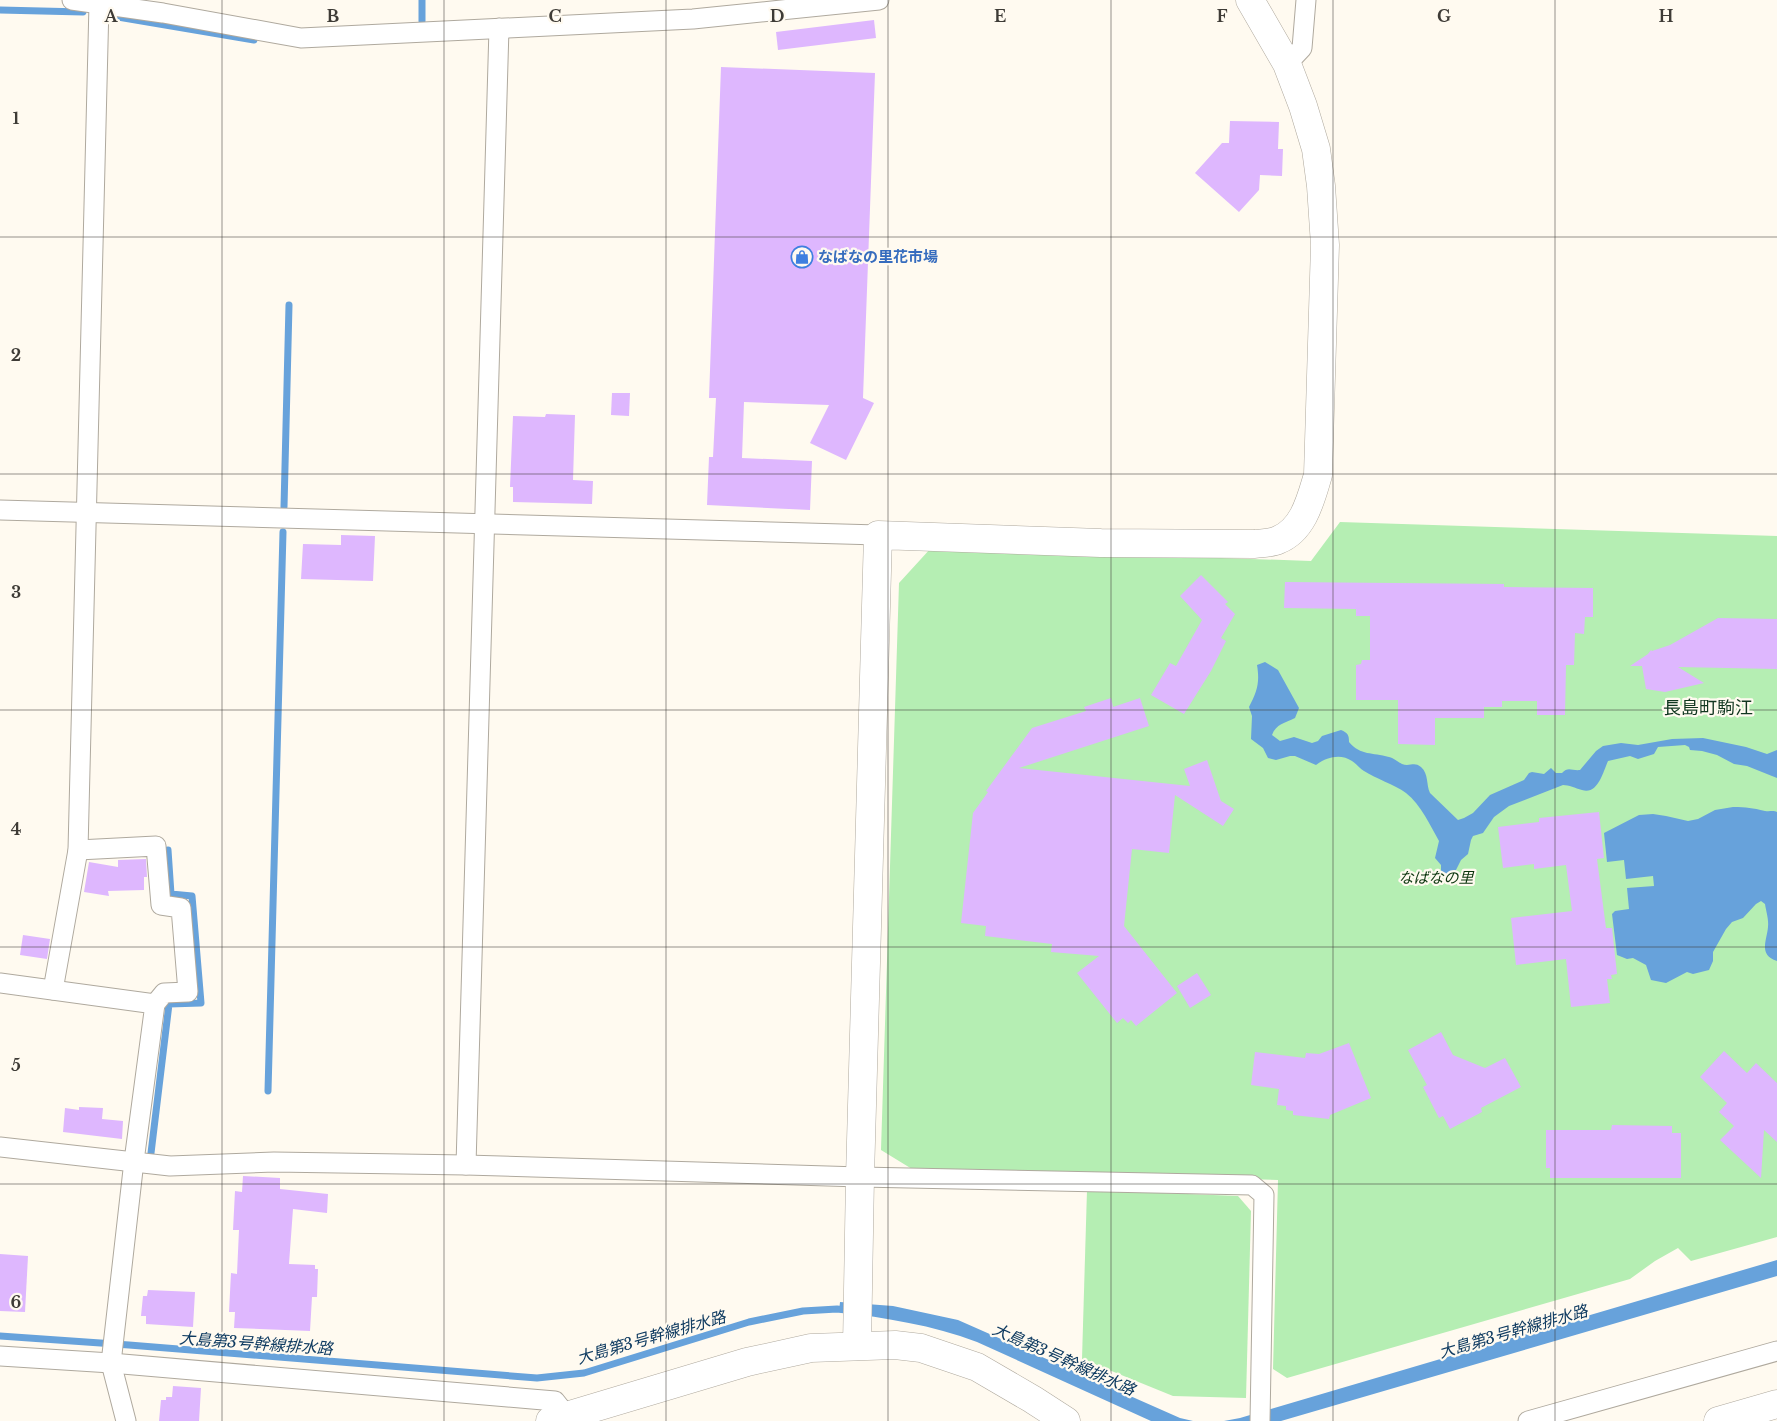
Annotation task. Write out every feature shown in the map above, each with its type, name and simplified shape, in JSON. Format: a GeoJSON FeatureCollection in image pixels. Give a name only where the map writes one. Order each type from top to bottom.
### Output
{"type":"FeatureCollection","features":[{"type":"Feature","properties":{"kind":"street"},"geometry":{"type":"LineString","coordinates":[[72,0],[163,13],[301,38],[693,19],[820,3],[879,0]]}},
{"type":"Feature","properties":{"kind":"street"},"geometry":{"type":"LineString","coordinates":[[0,510],[485,523],[1101,543],[1255,544],[1278,540],[1293,532],[1312,497],[1318,475],[1326,245],[1316,149],[1303,106],[1287,64],[1250,0]]}},
{"type":"Feature","properties":{"kind":"street"},"geometry":{"type":"LineString","coordinates":[[1287,64],[1302,48],[1306,0]]}},
{"type":"Feature","properties":{"kind":"street"},"geometry":{"type":"LineString","coordinates":[[53,990],[78,850],[99,4]]}},
{"type":"Feature","properties":{"kind":"street"},"geometry":{"type":"LineString","coordinates":[[466,1164],[499,28]]}},
{"type":"Feature","properties":{"kind":"street"},"geometry":{"type":"LineString","coordinates":[[858,1337],[860,1178],[878,535]]}},
{"type":"Feature","properties":{"kind":"street"},"geometry":{"type":"LineString","coordinates":[[78,850],[156,846],[161,905],[181,908],[188,992],[164,993],[155,1004],[134,1162],[112,1359],[126,1421]]}},
{"type":"Feature","properties":{"kind":"street"},"geometry":{"type":"LineString","coordinates":[[0,983],[155,1004]]}},
{"type":"Feature","properties":{"kind":"street"},"geometry":{"type":"LineString","coordinates":[[0,1146],[170,1166],[274,1162],[466,1164],[860,1178],[1252,1185],[1264,1195],[1260,1413]]}},
{"type":"Feature","properties":{"kind":"street"},"geometry":{"type":"LineString","coordinates":[[0,1356],[112,1359],[555,1401],[558,1418],[747,1362],[858,1337],[894,1345],[921,1348],[977,1367],[1066,1421]]}},
{"type":"Feature","properties":{"kind":"street"},"geometry":{"type":"LineString","coordinates":[[1528,1421],[1777,1351]]}},
{"type":"Feature","properties":{"kind":"street"},"geometry":{"type":"LineString","coordinates":[[1718,1421],[1777,1404]]}},
{"type":"Feature","properties":{"kind":"green space","name":"なばなの里"},"geometry":{"type":"Polygon","coordinates":[[[1340,522],[1777,536],[1777,1237],[1691,1261],[1678,1248],[1655,1261],[1630,1279],[1287,1378],[1273,1369],[1278,1180],[912,1169],[881,1150],[899,583],[931,548],[1311,561],[1340,522]]]}},
{"type":"Feature","properties":{"kind":"green space"},"geometry":{"type":"Polygon","coordinates":[[[1087,1190],[1238,1196],[1251,1211],[1246,1398],[1173,1396],[1082,1359],[1087,1190]]]}},
{"type":"Feature","properties":{"kind":"water"},"geometry":{"type":"Polygon","coordinates":[[[1265,662],[1278,670],[1299,708],[1295,718],[1278,726],[1272,735],[1280,741],[1294,737],[1312,743],[1318,741],[1322,736],[1341,730],[1347,733],[1349,742],[1358,750],[1383,755],[1405,765],[1419,765],[1424,770],[1430,793],[1458,820],[1473,813],[1490,795],[1524,780],[1529,773],[1544,774],[1551,768],[1556,773],[1562,773],[1568,769],[1580,770],[1596,751],[1603,746],[1621,743],[1638,745],[1672,739],[1703,738],[1746,747],[1767,754],[1777,750],[1777,778],[1747,766],[1734,764],[1717,755],[1690,750],[1685,745],[1658,747],[1654,754],[1638,759],[1630,756],[1608,761],[1599,782],[1588,791],[1563,785],[1509,806],[1494,817],[1483,833],[1473,836],[1468,854],[1461,860],[1450,879],[1441,876],[1441,865],[1435,858],[1439,841],[1421,809],[1406,793],[1369,774],[1354,762],[1343,757],[1334,757],[1316,765],[1295,756],[1276,760],[1268,758],[1263,748],[1251,739],[1252,716],[1249,707],[1257,687],[1257,665],[1265,662]]]}},
{"type":"Feature","properties":{"kind":"water"},"geometry":{"type":"Polygon","coordinates":[[[1733,807],[1777,812],[1777,961],[1767,955],[1765,942],[1768,921],[1765,904],[1761,901],[1743,918],[1732,922],[1726,929],[1713,952],[1713,961],[1709,970],[1693,974],[1687,972],[1666,983],[1651,980],[1646,965],[1633,958],[1627,959],[1617,955],[1612,914],[1615,911],[1629,909],[1627,888],[1654,886],[1653,876],[1626,879],[1624,860],[1607,862],[1604,833],[1639,815],[1653,814],[1688,821],[1698,819],[1715,810],[1733,807]]]}},
{"type":"Feature","properties":{"kind":"water"},"geometry":{"type":"Polygon","coordinates":[[[1777,1260],[1777,1276],[1281,1421],[1224,1421],[1240,1418],[1777,1260]]]}},
{"type":"Feature","properties":{"kind":"water"},"geometry":{"type":"Polygon","coordinates":[[[840,1302],[893,1306],[958,1320],[1180,1418],[1193,1421],[1151,1421],[977,1342],[909,1323],[839,1312],[840,1302]]]}},
{"type":"Feature","properties":{"kind":"building"},"geometry":{"type":"Polygon","coordinates":[[[874,20],[876,38],[778,50],[776,32],[874,20]]]}},
{"type":"Feature","properties":{"kind":"building"},"geometry":{"type":"Polygon","coordinates":[[[721,67],[875,73],[863,398],[874,403],[846,460],[810,443],[829,405],[744,402],[742,458],[812,461],[810,510],[707,505],[709,457],[713,457],[716,398],[709,398],[721,67]]]}},
{"type":"Feature","properties":{"kind":"building"},"geometry":{"type":"Polygon","coordinates":[[[1230,121],[1279,122],[1278,149],[1283,149],[1282,176],[1260,175],[1259,190],[1239,212],[1195,173],[1222,143],[1229,143],[1230,121]]]}},
{"type":"Feature","properties":{"kind":"building"},"geometry":{"type":"Polygon","coordinates":[[[612,393],[630,393],[629,416],[611,415],[612,393]]]}},
{"type":"Feature","properties":{"kind":"building"},"geometry":{"type":"Polygon","coordinates":[[[546,414],[575,415],[573,480],[593,481],[592,504],[513,502],[513,487],[510,487],[513,416],[545,417],[546,414]]]}},
{"type":"Feature","properties":{"kind":"building"},"geometry":{"type":"Polygon","coordinates":[[[341,535],[375,536],[373,581],[301,579],[303,544],[341,545],[341,535]]]}},
{"type":"Feature","properties":{"kind":"building"},"geometry":{"type":"Polygon","coordinates":[[[1201,575],[1228,602],[1225,604],[1235,614],[1221,638],[1226,641],[1211,671],[1184,714],[1151,695],[1170,663],[1176,666],[1202,620],[1180,596],[1201,575]]]}},
{"type":"Feature","properties":{"kind":"building"},"geometry":{"type":"Polygon","coordinates":[[[1285,582],[1504,584],[1504,587],[1593,588],[1593,617],[1585,617],[1584,634],[1575,633],[1574,665],[1566,665],[1565,715],[1537,715],[1537,701],[1502,701],[1502,707],[1484,707],[1484,718],[1435,718],[1435,745],[1398,744],[1398,700],[1356,700],[1356,665],[1361,664],[1362,660],[1370,660],[1370,616],[1356,616],[1356,609],[1284,608],[1285,582]]]}},
{"type":"Feature","properties":{"kind":"building"},"geometry":{"type":"Polygon","coordinates":[[[1718,618],[1777,619],[1777,669],[1678,667],[1704,683],[1665,692],[1646,689],[1642,666],[1630,666],[1651,650],[1670,645],[1718,618]]]}},
{"type":"Feature","properties":{"kind":"building"},"geometry":{"type":"Polygon","coordinates":[[[1111,698],[1113,707],[1140,698],[1149,726],[1019,768],[1190,786],[1184,769],[1207,760],[1221,801],[1234,809],[1223,826],[1175,795],[1169,853],[1132,849],[1124,926],[1177,993],[1136,1026],[1131,1020],[1128,1023],[1123,1018],[1117,1023],[1077,973],[1099,956],[1051,952],[1052,944],[985,936],[986,926],[961,923],[973,813],[988,792],[986,791],[1032,728],[1086,711],[1084,707],[1111,698]]]}},
{"type":"Feature","properties":{"kind":"building"},"geometry":{"type":"Polygon","coordinates":[[[1599,812],[1604,858],[1597,859],[1606,928],[1612,928],[1617,974],[1611,975],[1612,979],[1607,979],[1610,1003],[1571,1007],[1566,959],[1516,965],[1511,918],[1572,911],[1566,865],[1534,869],[1534,864],[1503,868],[1498,827],[1539,822],[1539,818],[1599,812]]]}},
{"type":"Feature","properties":{"kind":"building"},"geometry":{"type":"Polygon","coordinates":[[[146,859],[147,877],[144,877],[144,890],[108,891],[109,896],[84,892],[89,862],[118,867],[118,860],[146,859]]]}},
{"type":"Feature","properties":{"kind":"building"},"geometry":{"type":"Polygon","coordinates":[[[23,935],[50,939],[47,959],[20,955],[23,935]]]}},
{"type":"Feature","properties":{"kind":"building"},"geometry":{"type":"Polygon","coordinates":[[[1197,973],[1211,995],[1190,1008],[1177,986],[1197,973]]]}},
{"type":"Feature","properties":{"kind":"building"},"geometry":{"type":"Polygon","coordinates":[[[1441,1032],[1453,1055],[1485,1068],[1505,1058],[1521,1087],[1481,1108],[1482,1112],[1450,1129],[1443,1116],[1439,1118],[1423,1087],[1427,1085],[1408,1050],[1441,1032]]]}},
{"type":"Feature","properties":{"kind":"building"},"geometry":{"type":"Polygon","coordinates":[[[1349,1043],[1371,1098],[1330,1115],[1329,1119],[1293,1115],[1293,1111],[1286,1110],[1286,1106],[1277,1105],[1279,1089],[1251,1085],[1255,1052],[1305,1058],[1306,1053],[1319,1054],[1349,1043]]]}},
{"type":"Feature","properties":{"kind":"building"},"geometry":{"type":"Polygon","coordinates":[[[1724,1051],[1747,1073],[1756,1063],[1777,1083],[1777,1142],[1764,1130],[1761,1178],[1720,1140],[1734,1126],[1719,1112],[1727,1103],[1700,1077],[1724,1051]]]}},
{"type":"Feature","properties":{"kind":"building"},"geometry":{"type":"Polygon","coordinates":[[[79,1107],[103,1108],[102,1119],[123,1121],[122,1139],[63,1132],[65,1108],[79,1110],[79,1107]]]}},
{"type":"Feature","properties":{"kind":"building"},"geometry":{"type":"Polygon","coordinates":[[[1612,1125],[1672,1126],[1672,1133],[1681,1133],[1681,1178],[1550,1178],[1550,1168],[1546,1168],[1546,1130],[1611,1130],[1612,1125]]]}},
{"type":"Feature","properties":{"kind":"building"},"geometry":{"type":"Polygon","coordinates":[[[243,1176],[280,1178],[280,1189],[328,1194],[327,1213],[293,1209],[289,1264],[315,1265],[315,1269],[318,1269],[317,1297],[312,1297],[310,1331],[234,1328],[235,1312],[229,1312],[231,1273],[237,1274],[239,1230],[233,1230],[235,1191],[242,1192],[243,1176]]]}},
{"type":"Feature","properties":{"kind":"building"},"geometry":{"type":"Polygon","coordinates":[[[0,1254],[28,1256],[25,1312],[0,1311],[0,1254]]]}},
{"type":"Feature","properties":{"kind":"building"},"geometry":{"type":"Polygon","coordinates":[[[148,1290],[195,1292],[193,1327],[146,1324],[146,1316],[141,1316],[143,1296],[147,1296],[148,1290]]]}},
{"type":"Feature","properties":{"kind":"building"},"geometry":{"type":"Polygon","coordinates":[[[173,1386],[201,1388],[199,1421],[159,1421],[161,1400],[166,1400],[166,1397],[172,1397],[173,1386]]]}},
{"type":"Feature","properties":{"kind":"waterway"},"geometry":{"type":"LineString","coordinates":[[422,0],[422,21]]}},
{"type":"Feature","properties":{"kind":"waterway"},"geometry":{"type":"LineString","coordinates":[[0,10],[83,12]]}},
{"type":"Feature","properties":{"kind":"waterway"},"geometry":{"type":"LineString","coordinates":[[112,16],[254,40]]}},
{"type":"Feature","properties":{"kind":"waterway"},"geometry":{"type":"LineString","coordinates":[[284,507],[289,305]]}},
{"type":"Feature","properties":{"kind":"waterway"},"geometry":{"type":"LineString","coordinates":[[268,1091],[283,532]]}},
{"type":"Feature","properties":{"kind":"waterway"},"geometry":{"type":"LineString","coordinates":[[151,1153],[169,1004],[201,1003],[192,896],[171,894],[168,850]]}},
{"type":"Feature","properties":{"kind":"waterway","name":"大島第3号幹線排水路"},"geometry":{"type":"LineString","coordinates":[[0,1336],[537,1378],[584,1373],[749,1322],[803,1311],[846,1310]]}},
{"type":"Feature","properties":{"kind":"place","name":"なばなの里花市場"},"geometry":{"type":"Point","coordinates":[802,257]}},
{"type":"Feature","properties":{"kind":"district","name":"長島町駒江"},"geometry":{"type":"Point","coordinates":[1708,708]}}]}
